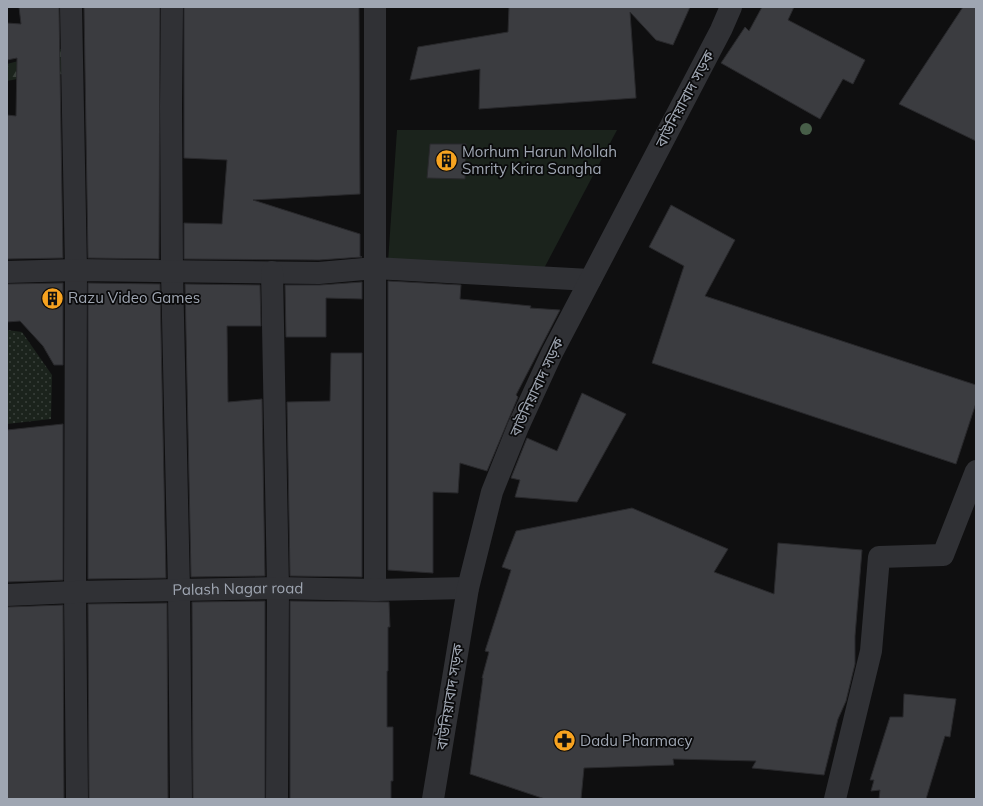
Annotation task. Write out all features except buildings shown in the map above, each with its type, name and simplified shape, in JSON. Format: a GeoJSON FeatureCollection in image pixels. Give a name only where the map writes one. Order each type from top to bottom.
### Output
{"type":"FeatureCollection","features":[{"type":"Feature","properties":{"kind":"street"},"geometry":{"type":"LineString","coordinates":[[71,7],[76,270],[75,592],[77,799]]}},
{"type":"Feature","properties":{"kind":"street"},"geometry":{"type":"LineString","coordinates":[[172,7],[172,272],[179,590],[181,799]]}},
{"type":"Feature","properties":{"kind":"street"},"geometry":{"type":"LineString","coordinates":[[374,590],[375,7]]}},
{"type":"Feature","properties":{"kind":"street","name":"বাউনিয়াবাদ সড়ক"},"geometry":{"type":"LineString","coordinates":[[433,799],[468,588],[492,492],[518,427],[552,353],[721,30],[731,7]]}},
{"type":"Feature","properties":{"kind":"street"},"geometry":{"type":"LineString","coordinates":[[7,272],[76,270],[319,273],[375,268],[590,280]]}},
{"type":"Feature","properties":{"kind":"street"},"geometry":{"type":"LineString","coordinates":[[272,272],[278,588],[277,799]]}},
{"type":"Feature","properties":{"kind":"street"},"geometry":{"type":"LineString","coordinates":[[835,799],[871,651],[879,557],[943,555],[976,471]]}},
{"type":"Feature","properties":{"kind":"street","name":"Palash Nagar road"},"geometry":{"type":"LineString","coordinates":[[7,595],[75,592],[278,588],[374,590],[468,588]]}},
{"type":"Feature","properties":{"kind":"green space"},"geometry":{"type":"Polygon","coordinates":[[[62,48],[66,74],[38,75],[7,81],[7,64],[22,60],[41,62],[62,48]]]}},
{"type":"Feature","properties":{"kind":"green space"},"geometry":{"type":"Polygon","coordinates":[[[397,130],[617,130],[540,276],[388,262],[397,130]]]}},
{"type":"Feature","properties":{"kind":"green space"},"geometry":{"type":"Polygon","coordinates":[[[7,330],[22,332],[52,375],[51,419],[7,424],[7,330]]]}},
{"type":"Feature","properties":{"kind":"place","name":"Morhum Harun Mollah Smrity Krira Sangha"},"geometry":{"type":"Point","coordinates":[447,161]}},
{"type":"Feature","properties":{"kind":"place","name":"Razu Video Games"},"geometry":{"type":"Point","coordinates":[53,298]}},
{"type":"Feature","properties":{"kind":"place","name":"Dadu Pharmacy"},"geometry":{"type":"Point","coordinates":[565,741]}}]}
